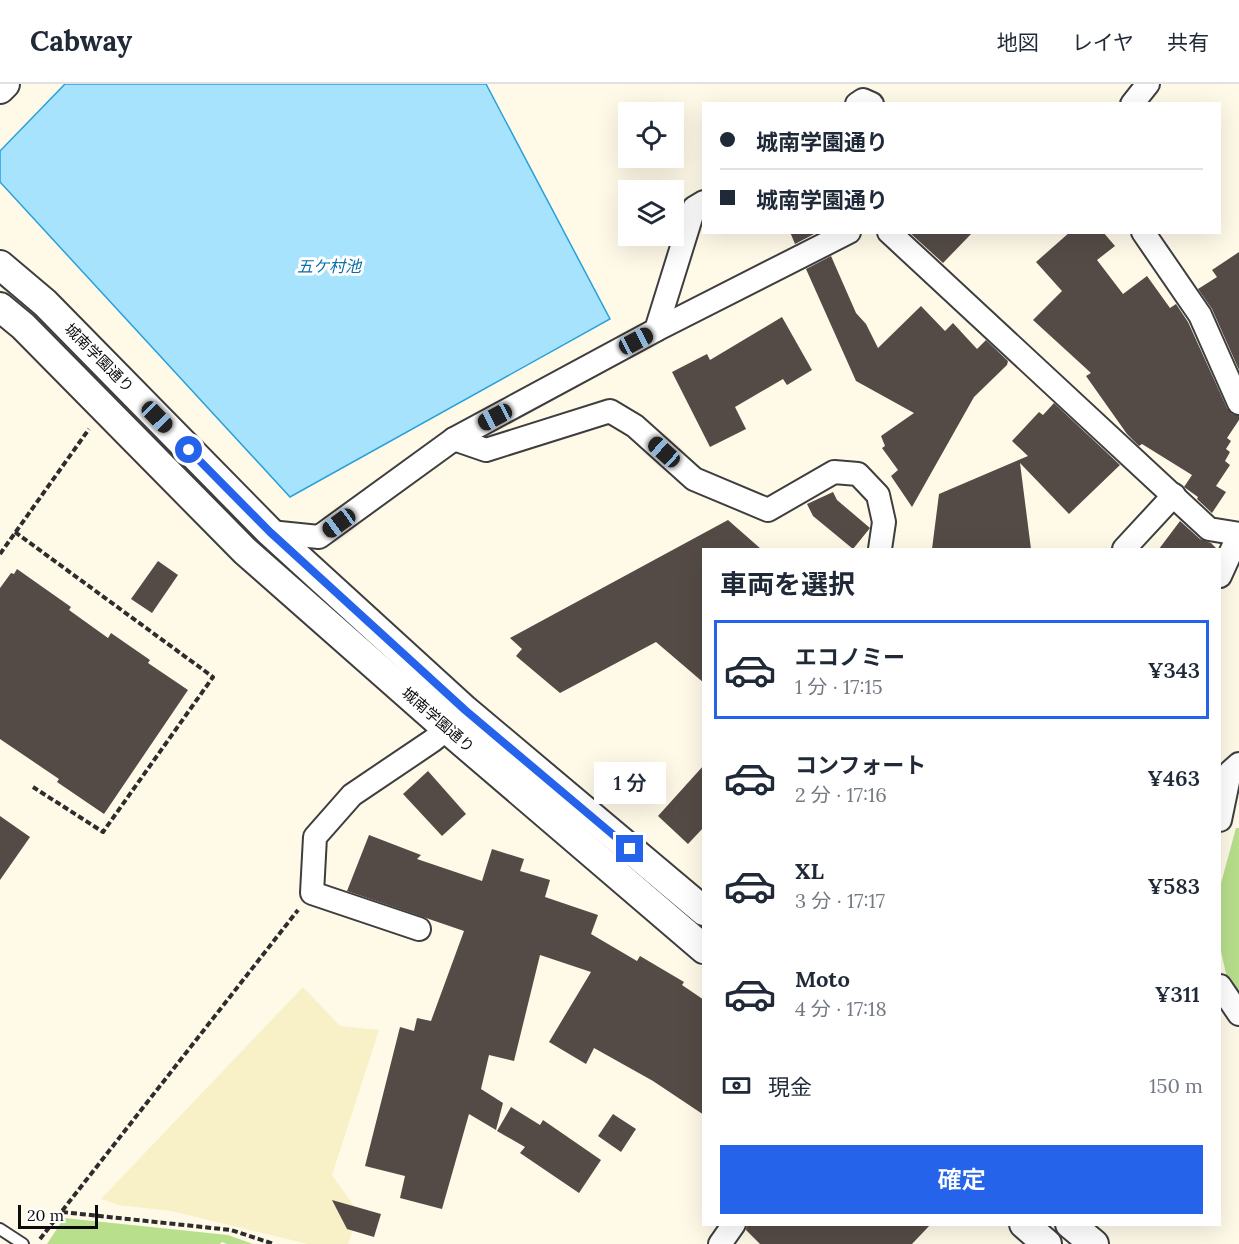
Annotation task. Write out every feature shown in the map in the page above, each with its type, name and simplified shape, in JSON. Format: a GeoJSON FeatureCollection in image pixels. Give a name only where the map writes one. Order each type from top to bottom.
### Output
{"type":"FeatureCollection","features":[{"type":"Feature","properties":{"kind":"street"},"geometry":{"type":"LineString","coordinates":[[0,89],[5,84]]}},
{"type":"Feature","properties":{"kind":"street"},"geometry":{"type":"LineString","coordinates":[[1134,102],[1148,84]]}},
{"type":"Feature","properties":{"kind":"street"},"geometry":{"type":"LineString","coordinates":[[656,330],[694,208],[702,202]]}},
{"type":"Feature","properties":{"kind":"street"},"geometry":{"type":"LineString","coordinates":[[270,532],[319,537],[454,439],[656,330],[845,234]]}},
{"type":"Feature","properties":{"kind":"street"},"geometry":{"type":"LineString","coordinates":[[891,234],[1209,529],[1239,534],[1221,574]]}},
{"type":"Feature","properties":{"kind":"street"},"geometry":{"type":"LineString","coordinates":[[1144,234],[1200,315],[1239,403]]}},
{"type":"Feature","properties":{"kind":"street","name":"城南学園通り"},"geometry":{"type":"LineString","coordinates":[[0,265],[45,303],[270,532],[465,710],[702,909]]}},
{"type":"Feature","properties":{"kind":"street","name":"城南学園通り"},"geometry":{"type":"LineString","coordinates":[[0,307],[23,326],[245,551],[447,729],[702,947]]}},
{"type":"Feature","properties":{"kind":"street"},"geometry":{"type":"LineString","coordinates":[[454,439],[486,450],[610,411],[635,426],[694,479],[768,510],[834,472],[858,474],[878,495],[884,522],[880,548]]}},
{"type":"Feature","properties":{"kind":"street"},"geometry":{"type":"LineString","coordinates":[[1125,548],[1174,495]]}},
{"type":"Feature","properties":{"kind":"street"},"geometry":{"type":"LineString","coordinates":[[419,929],[312,892],[315,837],[352,795],[447,729]]}},
{"type":"Feature","properties":{"kind":"street"},"geometry":{"type":"LineString","coordinates":[[1221,815],[1230,772],[1239,764]]}},
{"type":"Feature","properties":{"kind":"street"},"geometry":{"type":"LineString","coordinates":[[1221,987],[1239,1014]]}},
{"type":"Feature","properties":{"kind":"street"},"geometry":{"type":"LineString","coordinates":[[720,1244],[733,1226]]}},
{"type":"Feature","properties":{"kind":"street"},"geometry":{"type":"LineString","coordinates":[[1026,1226],[1047,1244]]}},
{"type":"Feature","properties":{"kind":"street"},"geometry":{"type":"LineString","coordinates":[[1072,1226],[1094,1244]]}},
{"type":"Feature","properties":{"kind":"lane"},"geometry":{"type":"LineString","coordinates":[[0,1229],[23,1244]]}},
{"type":"Feature","properties":{"kind":"path"},"geometry":{"type":"LineString","coordinates":[[0,554],[89,429]]}},
{"type":"Feature","properties":{"kind":"path"},"geometry":{"type":"LineString","coordinates":[[15,532],[213,677],[103,832],[33,787]]}},
{"type":"Feature","properties":{"kind":"path"},"geometry":{"type":"LineString","coordinates":[[43,1234],[312,892]]}},
{"type":"Feature","properties":{"kind":"path"},"geometry":{"type":"LineString","coordinates":[[61,1212],[231,1230],[274,1244]]}},
{"type":"Feature","properties":{"kind":"shaded area"},"geometry":{"type":"Polygon","coordinates":[[[303,987],[340,1026],[379,1030],[332,1175],[359,1213],[348,1244],[308,1244],[171,1211],[119,1205],[101,1199],[303,987]]]}},
{"type":"Feature","properties":{"kind":"green space"},"geometry":{"type":"Polygon","coordinates":[[[1236,828],[1239,828],[1239,999],[1229,987],[1221,951],[1221,883],[1236,828]]]}},
{"type":"Feature","properties":{"kind":"green space"},"geometry":{"type":"Polygon","coordinates":[[[64,1218],[228,1235],[253,1244],[222,1242],[220,1244],[47,1244],[64,1218]]]}},
{"type":"Feature","properties":{"kind":"water","name":"五ケ村池"},"geometry":{"type":"Polygon","coordinates":[[[65,84],[486,84],[610,319],[290,497],[0,182],[0,151],[65,84]]]}},
{"type":"Feature","properties":{"kind":"building"},"geometry":{"type":"Polygon","coordinates":[[[791,234],[814,234],[795,244],[791,234]]]}},
{"type":"Feature","properties":{"kind":"building"},"geometry":{"type":"Polygon","coordinates":[[[911,234],[971,234],[943,263],[911,234]]]}},
{"type":"Feature","properties":{"kind":"building"},"geometry":{"type":"Polygon","coordinates":[[[1068,234],[1105,234],[1115,246],[1097,260],[1123,294],[1147,276],[1170,308],[1176,304],[1188,322],[1227,408],[1232,414],[1239,416],[1239,420],[1227,438],[1231,441],[1226,449],[1230,452],[1225,461],[1230,465],[1216,486],[1226,492],[1212,513],[1197,499],[1198,497],[1184,487],[1192,475],[1142,444],[1139,446],[1127,434],[1086,376],[1091,373],[1033,320],[1062,291],[1036,262],[1068,234]]]}},
{"type":"Feature","properties":{"kind":"building"},"geometry":{"type":"Polygon","coordinates":[[[1239,252],[1239,370],[1212,309],[1198,289],[1217,277],[1212,270],[1239,252]]]}},
{"type":"Feature","properties":{"kind":"building"},"geometry":{"type":"Polygon","coordinates":[[[831,256],[856,313],[866,324],[878,348],[921,306],[945,331],[953,323],[977,349],[986,340],[1008,361],[1007,365],[974,397],[912,507],[891,476],[898,470],[882,448],[885,446],[881,436],[914,413],[856,381],[806,269],[831,256]]]}},
{"type":"Feature","properties":{"kind":"building"},"geometry":{"type":"Polygon","coordinates":[[[782,317],[812,370],[787,385],[783,379],[735,407],[746,429],[710,447],[672,372],[707,354],[710,360],[782,317]]]}},
{"type":"Feature","properties":{"kind":"building"},"geometry":{"type":"Polygon","coordinates":[[[1054,403],[1120,465],[1069,514],[1020,463],[1031,548],[932,548],[939,494],[1028,456],[1012,441],[1039,412],[1043,415],[1054,403]]]}},
{"type":"Feature","properties":{"kind":"building"},"geometry":{"type":"Polygon","coordinates":[[[833,492],[837,500],[870,528],[852,548],[813,516],[807,504],[833,492]]]}},
{"type":"Feature","properties":{"kind":"building"},"geometry":{"type":"Polygon","coordinates":[[[728,520],[760,548],[702,548],[702,681],[656,642],[560,693],[516,656],[522,649],[510,638],[728,520]]]}},
{"type":"Feature","properties":{"kind":"building"},"geometry":{"type":"Polygon","coordinates":[[[1180,521],[1200,539],[1211,543],[1216,548],[1160,548],[1180,521]]]}},
{"type":"Feature","properties":{"kind":"building"},"geometry":{"type":"Polygon","coordinates":[[[158,561],[178,575],[152,613],[131,599],[158,561]]]}},
{"type":"Feature","properties":{"kind":"building"},"geometry":{"type":"Polygon","coordinates":[[[17,569],[71,607],[69,610],[108,638],[111,633],[150,660],[148,663],[188,690],[104,814],[57,782],[59,779],[0,739],[0,588],[11,573],[14,574],[17,569]]]}},
{"type":"Feature","properties":{"kind":"building"},"geometry":{"type":"Polygon","coordinates":[[[702,767],[702,829],[688,844],[658,816],[702,767]]]}},
{"type":"Feature","properties":{"kind":"building"},"geometry":{"type":"Polygon","coordinates":[[[428,771],[466,814],[442,836],[403,794],[428,771]]]}},
{"type":"Feature","properties":{"kind":"building"},"geometry":{"type":"Polygon","coordinates":[[[0,816],[30,837],[0,880],[0,816]]]}},
{"type":"Feature","properties":{"kind":"building"},"geometry":{"type":"Polygon","coordinates":[[[369,835],[421,855],[417,859],[482,881],[492,849],[524,859],[520,871],[550,880],[545,897],[598,915],[591,934],[637,961],[640,956],[684,982],[682,985],[702,999],[702,1114],[653,1081],[594,1048],[586,1064],[549,1042],[591,972],[540,955],[514,1061],[489,1055],[481,1089],[503,1103],[496,1130],[469,1114],[442,1209],[400,1198],[405,1176],[365,1166],[400,1027],[414,1031],[417,1018],[431,1021],[464,931],[347,891],[369,835]]]}},
{"type":"Feature","properties":{"kind":"building"},"geometry":{"type":"Polygon","coordinates":[[[511,1107],[540,1125],[543,1120],[601,1160],[579,1193],[520,1153],[525,1147],[497,1131],[511,1107]]]}},
{"type":"Feature","properties":{"kind":"building"},"geometry":{"type":"Polygon","coordinates":[[[613,1114],[636,1129],[621,1152],[598,1136],[613,1114]]]}},
{"type":"Feature","properties":{"kind":"building"},"geometry":{"type":"Polygon","coordinates":[[[332,1200],[381,1214],[374,1237],[347,1229],[332,1200]]]}},
{"type":"Feature","properties":{"kind":"building"},"geometry":{"type":"Polygon","coordinates":[[[747,1226],[929,1226],[912,1244],[760,1244],[746,1230],[747,1226]]]}},
{"type":"Feature","properties":{"kind":"route"},"geometry":{"type":"LineString","coordinates":[[189,450],[270,532],[465,710],[630,849]]}}]}
